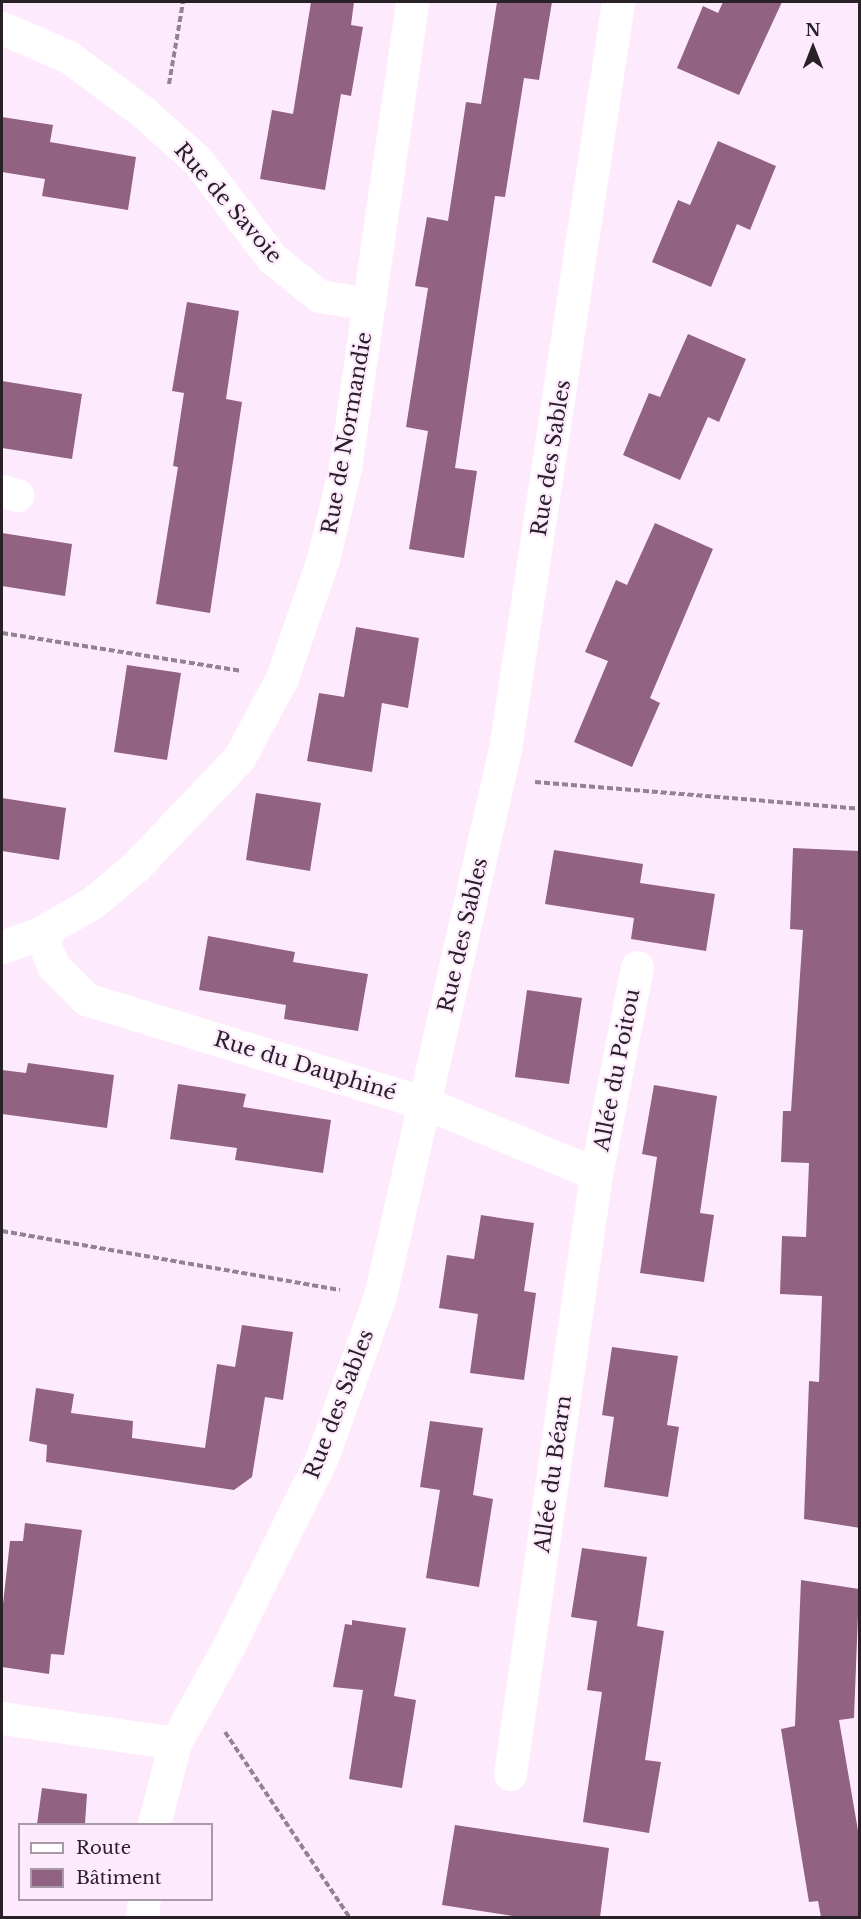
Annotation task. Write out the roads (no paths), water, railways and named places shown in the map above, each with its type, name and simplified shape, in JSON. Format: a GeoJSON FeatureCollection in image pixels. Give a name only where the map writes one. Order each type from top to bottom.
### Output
{"type":"FeatureCollection","features":[{"type":"Feature","properties":{"kind":"street","name":"Rue de Normandie"},"geometry":{"type":"LineString","coordinates":[[2,947],[40,933],[92,903],[135,867],[239,758],[282,678],[323,559],[345,468],[412,2]]}},
{"type":"Feature","properties":{"kind":"street","name":"Rue des Sables"},"geometry":{"type":"LineString","coordinates":[[154,1823],[175,1743],[321,1460],[380,1296],[498,779],[576,299],[618,2]]}},
{"type":"Feature","properties":{"kind":"street","name":"Rue de Savoie"},"geometry":{"type":"LineString","coordinates":[[2,28],[69,57],[162,129],[197,160],[272,258],[319,296],[369,304]]}},
{"type":"Feature","properties":{"kind":"street","name":"Rue du Dauphiné"},"geometry":{"type":"LineString","coordinates":[[40,933],[53,966],[86,999],[425,1103],[596,1174]]}},
{"type":"Feature","properties":{"kind":"street","name":"Allée du Poitou"},"geometry":{"type":"LineString","coordinates":[[596,1174],[637,967]]}},
{"type":"Feature","properties":{"kind":"street","name":"Allée du Béarn"},"geometry":{"type":"LineString","coordinates":[[510,1774],[596,1174]]}},
{"type":"Feature","properties":{"kind":"street"},"geometry":{"type":"LineString","coordinates":[[2,1718],[175,1743]]}},
{"type":"Feature","properties":{"kind":"street"},"geometry":{"type":"LineString","coordinates":[[142,1917],[144,1901]]}}]}
